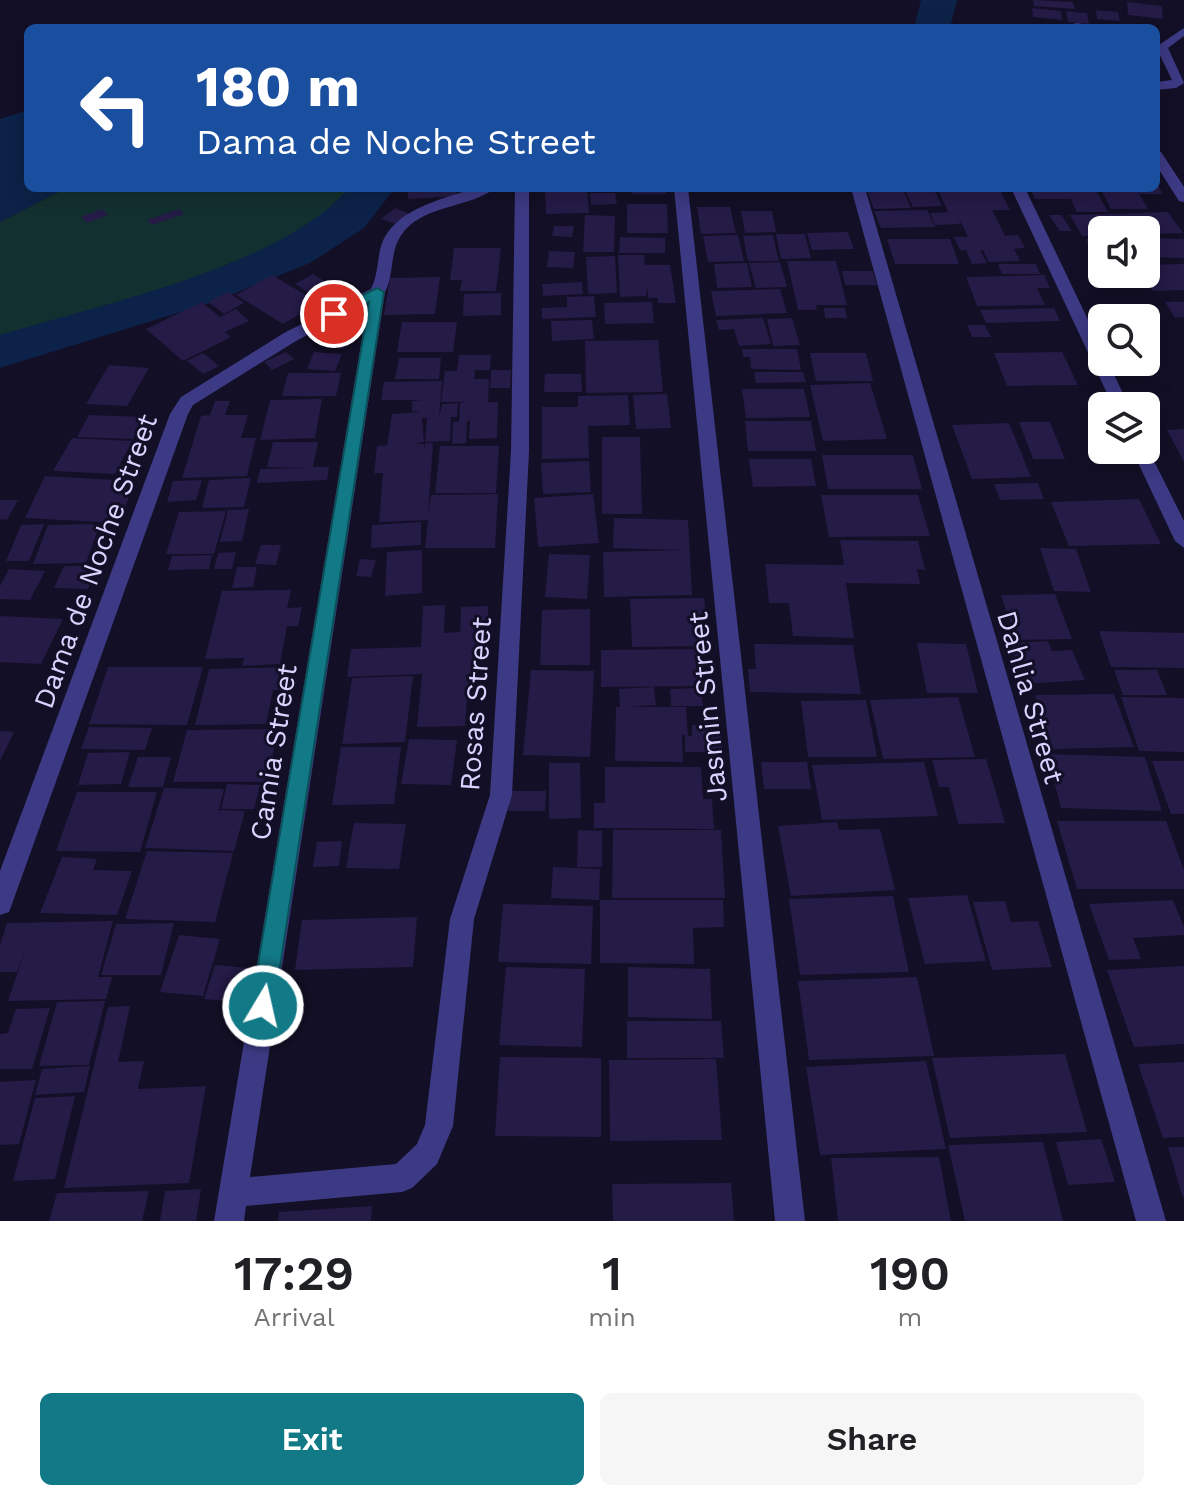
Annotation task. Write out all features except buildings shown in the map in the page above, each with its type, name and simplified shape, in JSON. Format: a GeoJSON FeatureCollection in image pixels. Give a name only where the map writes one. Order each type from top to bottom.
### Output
{"type":"FeatureCollection","features":[{"type":"Feature","properties":{"kind":"street"},"geometry":{"type":"LineString","coordinates":[[1160,45],[1184,31]]}},
{"type":"Feature","properties":{"kind":"street"},"geometry":{"type":"LineString","coordinates":[[1160,48],[1179,81],[1160,86]]}},
{"type":"Feature","properties":{"kind":"street"},"geometry":{"type":"LineString","coordinates":[[1160,161],[1184,198]]}},
{"type":"Feature","properties":{"kind":"street","name":"Camia Street"},"geometry":{"type":"LineString","coordinates":[[229,1221],[377,292],[387,277],[389,242],[403,223],[477,192]]}},
{"type":"Feature","properties":{"kind":"street","name":"Rosas Street"},"geometry":{"type":"LineString","coordinates":[[233,1193],[402,1178],[427,1154],[439,1126],[462,919],[501,795],[520,451],[522,192]]}},
{"type":"Feature","properties":{"kind":"street","name":"Jasmin Street"},"geometry":{"type":"LineString","coordinates":[[681,192],[790,1221]]}},
{"type":"Feature","properties":{"kind":"street","name":"Dahlia Street"},"geometry":{"type":"LineString","coordinates":[[859,192],[1151,1221]]}},
{"type":"Feature","properties":{"kind":"street"},"geometry":{"type":"LineString","coordinates":[[1020,192],[1114,392]]}},
{"type":"Feature","properties":{"kind":"street","name":"Dama de Noche Street"},"geometry":{"type":"LineString","coordinates":[[0,904],[179,414],[187,401],[290,337],[377,292]]}},
{"type":"Feature","properties":{"kind":"street"},"geometry":{"type":"LineString","coordinates":[[1148,464],[1184,541]]}},
{"type":"Feature","properties":{"kind":"green space"},"geometry":{"type":"Polygon","coordinates":[[[58,192],[353,192],[321,223],[196,292],[0,352],[0,222],[58,192]]]}},
{"type":"Feature","properties":{"kind":"water"},"geometry":{"type":"Polygon","coordinates":[[[24,111],[24,192],[58,192],[0,222],[0,119],[24,111]]]}},
{"type":"Feature","properties":{"kind":"waterway"},"geometry":{"type":"LineString","coordinates":[[933,24],[939,0]]}},
{"type":"Feature","properties":{"kind":"waterway"},"geometry":{"type":"LineString","coordinates":[[0,352],[196,292],[293,253],[348,218],[370,192]]}},
{"type":"Feature","properties":{"kind":"route"},"geometry":{"type":"LineString","coordinates":[[263,1006],[377,292],[334,314]]}}]}
